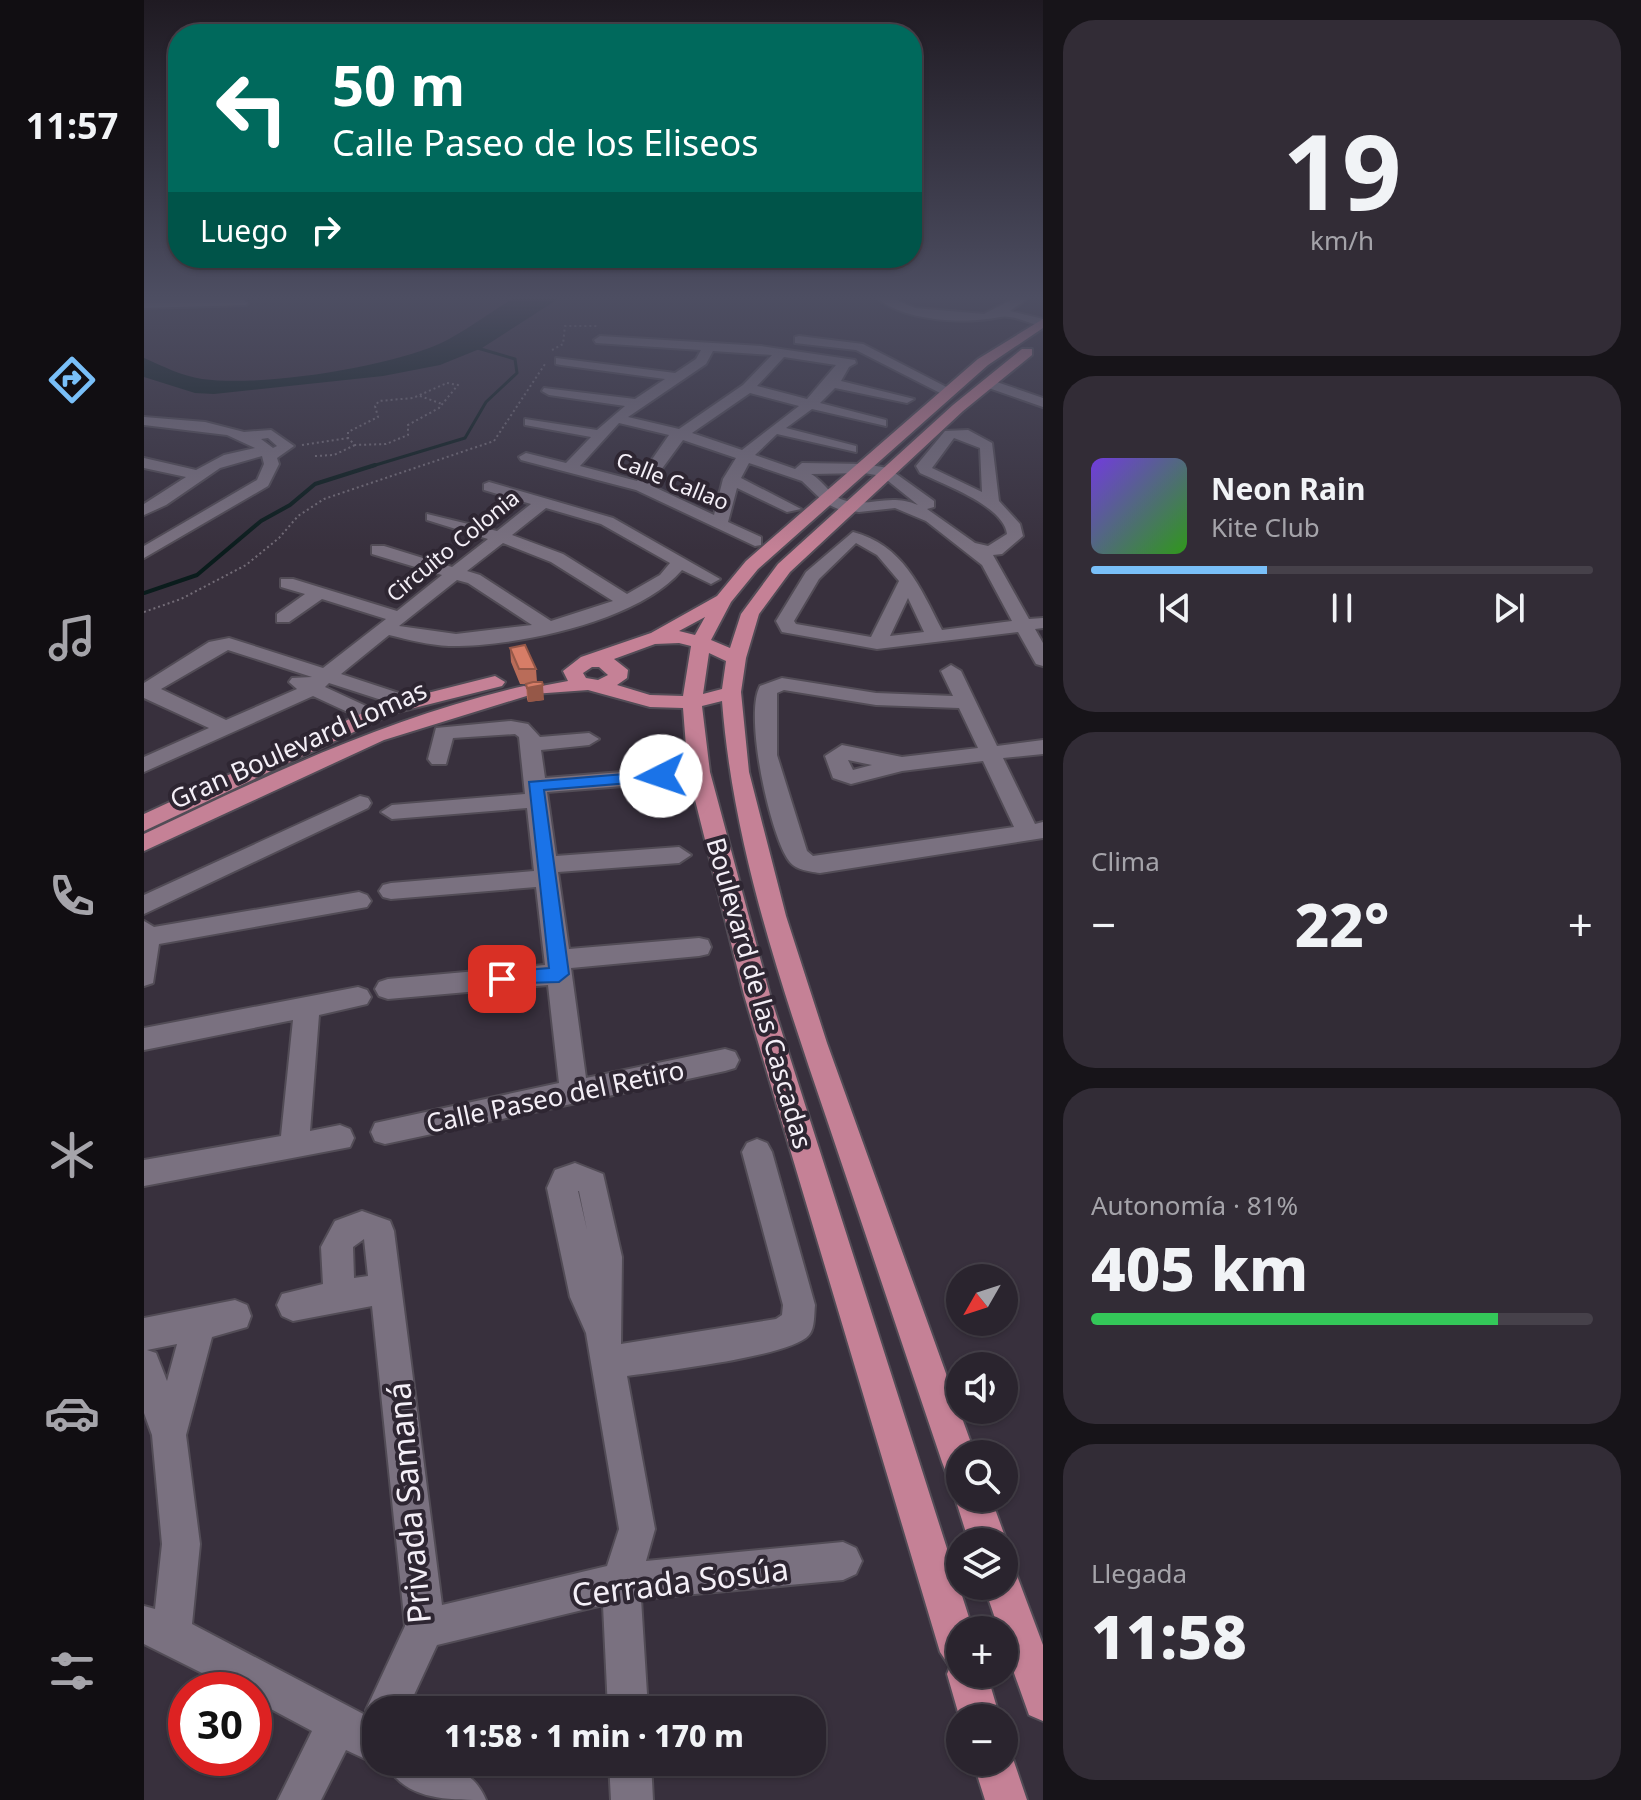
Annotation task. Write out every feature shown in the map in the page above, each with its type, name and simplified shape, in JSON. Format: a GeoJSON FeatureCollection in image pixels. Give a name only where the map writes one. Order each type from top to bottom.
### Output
{"type":"FeatureCollection","features":[{"type":"Feature","properties":{"kind":"main road","name":"Boulevard de las Cascadas"},"geometry":{"type":"LineString","coordinates":[[952,1440],[814,1043],[774,916],[738,772],[731,692],[736,658],[750,614],[760,597],[839,504],[869,463],[967,384]]}},
{"type":"Feature","properties":{"kind":"main road","name":"Boulevard de las Cascadas"},"geometry":{"type":"LineString","coordinates":[[869,463],[967,384]]}},
{"type":"Feature","properties":{"kind":"main road","name":"Boulevard de las Cascadas"},"geometry":{"type":"LineString","coordinates":[[839,504],[717,589],[701,641],[692,703],[694,736],[699,772],[735,916],[949,1616]]}},
{"type":"Feature","properties":{"kind":"main road"},"geometry":{"type":"LineString","coordinates":[[656,636],[717,589]]}},
{"type":"Feature","properties":{"kind":"main road","name":"Gran Boulevard Lomas"},"geometry":{"type":"LineString","coordinates":[[144,843],[329,747],[372,716],[414,710],[528,684],[656,636],[693,637],[736,658]]}},
{"type":"Feature","properties":{"kind":"main road"},"geometry":{"type":"LineString","coordinates":[[586,663],[609,663],[618,670],[617,678],[593,686],[573,675],[586,663]]}},
{"type":"Feature","properties":{"kind":"main road","name":"Gran Boulevard Lomas"},"geometry":{"type":"LineString","coordinates":[[528,684],[593,686],[650,702],[692,703],[731,692]]}},
{"type":"Feature","properties":{"kind":"main road"},"geometry":{"type":"LineString","coordinates":[[650,702],[694,736]]}},
{"type":"Feature","properties":{"kind":"main road","name":"Gran Boulevard Lomas"},"geometry":{"type":"LineString","coordinates":[[144,823],[414,710]]}},
{"type":"Feature","properties":{"kind":"main road"},"geometry":{"type":"LineString","coordinates":[[735,916],[774,916]]}},
{"type":"Feature","properties":{"kind":"main road"},"geometry":{"type":"LineString","coordinates":[[1011,1600],[1032,1640],[1043,1701]]}},
{"type":"Feature","properties":{"kind":"main road"},"geometry":{"type":"LineString","coordinates":[[998,1776],[1006,1800]]}},
{"type":"Feature","properties":{"kind":"street"},"geometry":{"type":"LineString","coordinates":[[571,467],[598,434],[616,418],[633,403],[666,383]]}},
{"type":"Feature","properties":{"kind":"street"},"geometry":{"type":"LineString","coordinates":[[641,487],[662,453],[681,434],[753,383]]}},
{"type":"Feature","properties":{"kind":"street"},"geometry":{"type":"LineString","coordinates":[[720,522],[731,479],[744,453],[809,404],[829,383]]}},
{"type":"Feature","properties":{"kind":"street"},"geometry":{"type":"LineString","coordinates":[[857,383],[865,390],[907,399]]}},
{"type":"Feature","properties":{"kind":"street"},"geometry":{"type":"LineString","coordinates":[[956,383],[967,384]]}},
{"type":"Feature","properties":{"kind":"street"},"geometry":{"type":"LineString","coordinates":[[964,383],[1043,403]]}},
{"type":"Feature","properties":{"kind":"street"},"geometry":{"type":"LineString","coordinates":[[748,388],[881,423]]}},
{"type":"Feature","properties":{"kind":"street"},"geometry":{"type":"LineString","coordinates":[[549,391],[633,403]]}},
{"type":"Feature","properties":{"kind":"street"},"geometry":{"type":"LineString","coordinates":[[211,426],[228,413]]}},
{"type":"Feature","properties":{"kind":"street"},"geometry":{"type":"LineString","coordinates":[[616,418],[814,471],[833,473],[869,463]]}},
{"type":"Feature","properties":{"kind":"street"},"geometry":{"type":"LineString","coordinates":[[144,421],[211,426],[259,446],[271,474],[263,483],[144,553]]}},
{"type":"Feature","properties":{"kind":"street"},"geometry":{"type":"LineString","coordinates":[[530,422],[598,434]]}},
{"type":"Feature","properties":{"kind":"street"},"geometry":{"type":"LineString","coordinates":[[777,430],[869,463],[965,527],[1043,660]]}},
{"type":"Feature","properties":{"kind":"street"},"geometry":{"type":"LineString","coordinates":[[981,555],[1007,545],[1015,536],[1009,519],[991,502],[925,470],[924,466],[950,434],[963,433],[987,446],[991,502]]}},
{"type":"Feature","properties":{"kind":"street"},"geometry":{"type":"LineString","coordinates":[[259,446],[271,434],[287,447]]}},
{"type":"Feature","properties":{"kind":"street"},"geometry":{"type":"LineString","coordinates":[[144,510],[166,500],[196,475],[238,453],[259,446],[287,447]]}},
{"type":"Feature","properties":{"kind":"street"},"geometry":{"type":"LineString","coordinates":[[744,453],[814,482],[839,504],[892,502],[913,509],[981,555]]}},
{"type":"Feature","properties":{"kind":"street","name":"Calle Callao"},"geometry":{"type":"LineString","coordinates":[[526,457],[641,487],[755,541]]}},
{"type":"Feature","properties":{"kind":"street"},"geometry":{"type":"LineString","coordinates":[[144,463],[196,475]]}},
{"type":"Feature","properties":{"kind":"street"},"geometry":{"type":"LineString","coordinates":[[731,479],[793,509]]}},
{"type":"Feature","properties":{"kind":"street"},"geometry":{"type":"LineString","coordinates":[[489,487],[545,501]]}},
{"type":"Feature","properties":{"kind":"street"},"geometry":{"type":"LineString","coordinates":[[892,502],[907,491]]}},
{"type":"Feature","properties":{"kind":"street","name":"Circuito Colonia"},"geometry":{"type":"LineString","coordinates":[[144,765],[228,729],[319,681],[384,628],[402,618],[545,501],[616,524],[681,561],[717,589]]}},
{"type":"Feature","properties":{"kind":"street"},"geometry":{"type":"LineString","coordinates":[[433,517],[502,537],[557,558],[626,601]]}},
{"type":"Feature","properties":{"kind":"street"},"geometry":{"type":"LineString","coordinates":[[923,541],[954,535]]}},
{"type":"Feature","properties":{"kind":"street"},"geometry":{"type":"LineString","coordinates":[[936,637],[898,566],[875,544],[861,538],[848,538],[812,576],[785,621],[789,628],[877,643],[936,637],[1043,623]]}},
{"type":"Feature","properties":{"kind":"street"},"geometry":{"type":"LineString","coordinates":[[378,550],[457,573],[496,590],[548,627]]}},
{"type":"Feature","properties":{"kind":"street","name":"Circuito Colonia"},"geometry":{"type":"LineString","coordinates":[[384,628],[455,641],[548,627],[626,601],[668,578],[681,561]]}},
{"type":"Feature","properties":{"kind":"street"},"geometry":{"type":"LineString","coordinates":[[877,643],[907,581]]}},
{"type":"Feature","properties":{"kind":"street"},"geometry":{"type":"LineString","coordinates":[[287,583],[402,618]]}},
{"type":"Feature","properties":{"kind":"street"},"geometry":{"type":"LineString","coordinates":[[283,618],[319,593]]}},
{"type":"Feature","properties":{"kind":"street"},"geometry":{"type":"LineString","coordinates":[[145,691],[216,646],[229,644],[242,649],[256,662],[414,710],[434,722],[443,732]]}},
{"type":"Feature","properties":{"kind":"street"},"geometry":{"type":"LineString","coordinates":[[951,671],[966,702],[990,752],[1036,831],[820,865],[807,863],[797,855],[766,755],[767,690],[782,684],[876,699],[966,702]]}},
{"type":"Feature","properties":{"kind":"street"},"geometry":{"type":"LineString","coordinates":[[319,681],[372,716]]}},
{"type":"Feature","properties":{"kind":"street"},"geometry":{"type":"LineString","coordinates":[[145,691],[228,729]]}},
{"type":"Feature","properties":{"kind":"street"},"geometry":{"type":"LineString","coordinates":[[473,729],[474,696]]}},
{"type":"Feature","properties":{"kind":"street"},"geometry":{"type":"LineString","coordinates":[[443,732],[521,728],[529,735],[574,1092]]}},
{"type":"Feature","properties":{"kind":"street"},"geometry":{"type":"LineString","coordinates":[[439,759],[443,732]]}},
{"type":"Feature","properties":{"kind":"street"},"geometry":{"type":"LineString","coordinates":[[530,744],[589,739]]}},
{"type":"Feature","properties":{"kind":"street"},"geometry":{"type":"LineString","coordinates":[[902,764],[1043,747]]}},
{"type":"Feature","properties":{"kind":"street"},"geometry":{"type":"LineString","coordinates":[[392,812],[661,776]]}},
{"type":"Feature","properties":{"kind":"street"},"geometry":{"type":"LineString","coordinates":[[144,905],[360,803]]}},
{"type":"Feature","properties":{"kind":"street"},"geometry":{"type":"LineString","coordinates":[[391,891],[679,855]]}},
{"type":"Feature","properties":{"kind":"street"},"geometry":{"type":"LineString","coordinates":[[144,976],[146,934],[359,901]]}},
{"type":"Feature","properties":{"kind":"street"},"geometry":{"type":"LineString","coordinates":[[388,989],[699,947]]}},
{"type":"Feature","properties":{"kind":"street"},"geometry":{"type":"LineString","coordinates":[[144,1039],[358,997]]}},
{"type":"Feature","properties":{"kind":"street"},"geometry":{"type":"LineString","coordinates":[[294,1146],[307,1007]]}},
{"type":"Feature","properties":{"kind":"street","name":"Calle Paseo del Retiro"},"geometry":{"type":"LineString","coordinates":[[385,1132],[725,1060]]}},
{"type":"Feature","properties":{"kind":"street"},"geometry":{"type":"LineString","coordinates":[[144,1173],[340,1138]]}},
{"type":"Feature","properties":{"kind":"street"},"geometry":{"type":"LineString","coordinates":[[627,1696],[621,1582],[637,1529],[604,1348],[781,1334],[797,1324],[799,1305],[757,1152]]}},
{"type":"Feature","properties":{"kind":"street","name":"Privada Samaná"},"geometry":{"type":"LineString","coordinates":[[340,1296],[335,1249],[339,1238],[360,1224],[372,1225],[379,1231],[425,1628],[387,1696]]}},
{"type":"Feature","properties":{"kind":"street"},"geometry":{"type":"LineString","coordinates":[[293,1305],[386,1288]]}},
{"type":"Feature","properties":{"kind":"street"},"geometry":{"type":"LineString","coordinates":[[144,1334],[235,1316]]}},
{"type":"Feature","properties":{"kind":"street"},"geometry":{"type":"LineString","coordinates":[[169,1435],[199,1323]]}},
{"type":"Feature","properties":{"kind":"street"},"geometry":{"type":"LineString","coordinates":[[144,1365],[169,1435],[181,1544],[157,1630],[362,1726]]}},
{"type":"Feature","properties":{"kind":"street","name":"Cerrada Sosúa"},"geometry":{"type":"LineString","coordinates":[[425,1628],[621,1582],[843,1561]]}},
{"type":"Feature","properties":{"kind":"street","name":"Privada Samaná"},"geometry":{"type":"LineString","coordinates":[[299,1800],[362,1736]]}},
{"type":"Feature","properties":{"kind":"street"},"geometry":{"type":"LineString","coordinates":[[428,1776],[465,1800]]}},
{"type":"Feature","properties":{"kind":"street"},"geometry":{"type":"LineString","coordinates":[[631,1776],[632,1800]]}},
{"type":"Feature","properties":{"kind":"path"},"geometry":{"type":"LineString","coordinates":[[420,396],[436,384],[444,383]]}},
{"type":"Feature","properties":{"kind":"path"},"geometry":{"type":"LineString","coordinates":[[315,456],[334,455],[355,445],[400,440],[408,435],[408,425],[442,404],[458,385],[453,383]]}},
{"type":"Feature","properties":{"kind":"path"},"geometry":{"type":"LineString","coordinates":[[144,612],[181,599],[246,565],[312,505],[345,489],[486,446],[498,435],[535,383]]}},
{"type":"Feature","properties":{"kind":"path"},"geometry":{"type":"LineString","coordinates":[[355,445],[348,438],[348,432],[378,417],[375,406],[379,401],[420,396],[442,404]]}},
{"type":"Feature","properties":{"kind":"path"},"geometry":{"type":"LineString","coordinates":[[287,447],[348,438]]}},
{"type":"Feature","properties":{"kind":"shaded area"},"geometry":{"type":"Polygon","coordinates":[[[163,383],[317,383],[214,394],[195,393],[163,383]]]}},
{"type":"Feature","properties":{"kind":"building"},"geometry":{"type":"Polygon","coordinates":[[[525,645],[536,669],[519,669],[510,648],[525,645]]]}},
{"type":"Feature","properties":{"kind":"building"},"geometry":{"type":"Polygon","coordinates":[[[542,682],[543,685],[527,688],[526,684],[542,682]]]}},
{"type":"Feature","properties":{"kind":"waterway"},"geometry":{"type":"LineString","coordinates":[[369,467],[465,438],[486,402],[506,383]]}},
{"type":"Feature","properties":{"kind":"waterway"},"geometry":{"type":"LineString","coordinates":[[144,593],[197,575],[261,521],[290,505],[315,484],[375,465]]}},
{"type":"Feature","properties":{"kind":"route"},"geometry":{"type":"LineString","coordinates":[[502,979],[559,974],[535,786],[661,776]]}}]}
